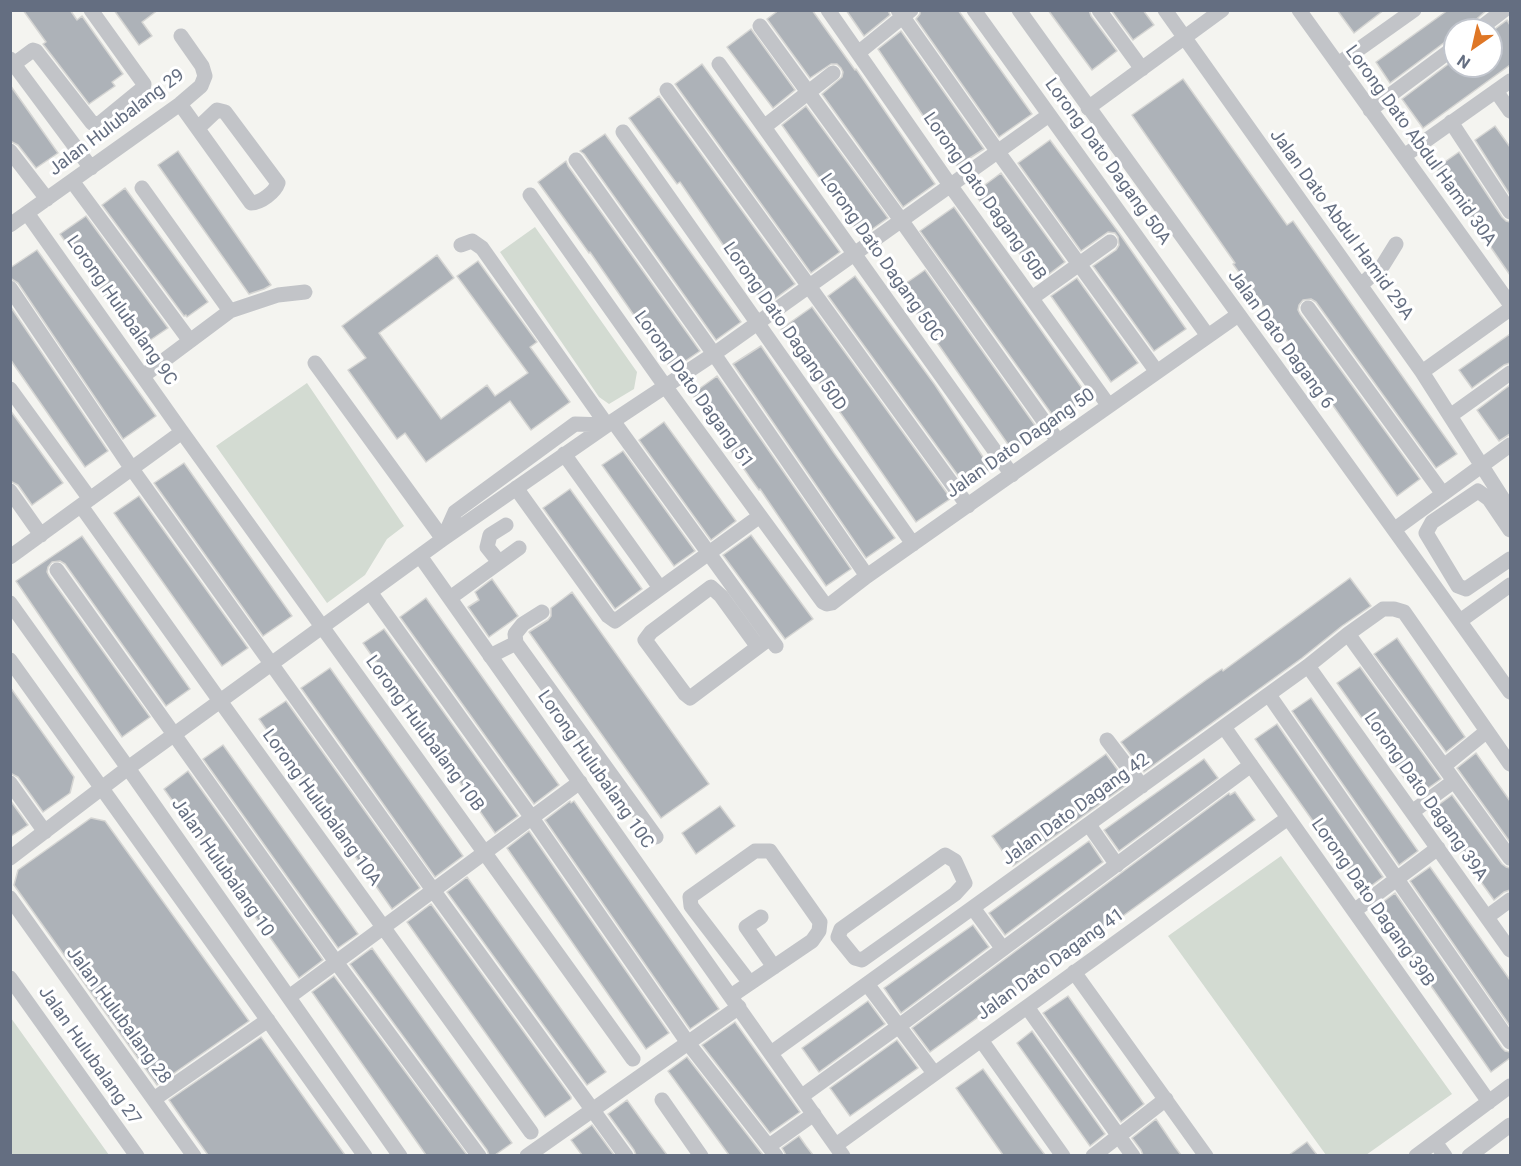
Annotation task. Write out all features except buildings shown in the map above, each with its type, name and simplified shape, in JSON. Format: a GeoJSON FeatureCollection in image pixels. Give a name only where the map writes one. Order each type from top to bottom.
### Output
{"type":"FeatureCollection","features":[{"type":"Feature","properties":{"kind":"street"},"geometry":{"type":"LineString","coordinates":[[91,10],[144,84],[143,88],[99,124],[92,123],[36,51],[33,50],[12,61],[91,168]]}},
{"type":"Feature","properties":{"kind":"street","name":"Lorong Dato Dagang 50B"},"geometry":{"type":"LineString","coordinates":[[828,10],[1109,406]]}},
{"type":"Feature","properties":{"kind":"street","name":"Lorong Dato Dagang 50A"},"geometry":{"type":"LineString","coordinates":[[974,10],[1208,336]]}},
{"type":"Feature","properties":{"kind":"street","name":"Jalan Dato Dagang 6"},"geometry":{"type":"LineString","coordinates":[[1019,10],[1395,529],[1510,692]]}},
{"type":"Feature","properties":{"kind":"street"},"geometry":{"type":"LineString","coordinates":[[1099,10],[1142,69]]}},
{"type":"Feature","properties":{"kind":"street","name":"Jalan Dato Abdul Hamid 29A"},"geometry":{"type":"LineString","coordinates":[[1165,10],[1422,372],[1510,510]]}},
{"type":"Feature","properties":{"kind":"street"},"geometry":{"type":"LineString","coordinates":[[1088,108],[1222,10]]}},
{"type":"Feature","properties":{"kind":"street"},"geometry":{"type":"LineString","coordinates":[[1338,64],[1414,10]]}},
{"type":"Feature","properties":{"kind":"street"},"geometry":{"type":"LineString","coordinates":[[1506,10],[1510,14]]}},
{"type":"Feature","properties":{"kind":"street","name":"Lorong Dato Abdul Hamid 30A"},"geometry":{"type":"LineString","coordinates":[[1304,12],[1370,110],[1510,304]]}},
{"type":"Feature","properties":{"kind":"street"},"geometry":{"type":"LineString","coordinates":[[858,53],[904,13],[998,152],[1157,372]]}},
{"type":"Feature","properties":{"kind":"street"},"geometry":{"type":"LineString","coordinates":[[760,26],[902,220],[1058,441]]}},
{"type":"Feature","properties":{"kind":"street","name":"Jalan Hulubalang 29"},"geometry":{"type":"LineString","coordinates":[[10,225],[180,104],[201,86],[205,76],[202,66],[181,36]]}},
{"type":"Feature","properties":{"kind":"street"},"geometry":{"type":"LineString","coordinates":[[1370,110],[1443,56]]}},
{"type":"Feature","properties":{"kind":"street","name":"Lorong Dato Dagang 50C"},"geometry":{"type":"LineString","coordinates":[[719,64],[1012,475]]}},
{"type":"Feature","properties":{"kind":"street"},"geometry":{"type":"LineString","coordinates":[[764,127],[833,73]]}},
{"type":"Feature","properties":{"kind":"street"},"geometry":{"type":"LineString","coordinates":[[1404,156],[1510,81]]}},
{"type":"Feature","properties":{"kind":"street"},"geometry":{"type":"LineString","coordinates":[[667,90],[968,506]]}},
{"type":"Feature","properties":{"kind":"street"},"geometry":{"type":"LineString","coordinates":[[1496,91],[1510,111]]}},
{"type":"Feature","properties":{"kind":"street"},"geometry":{"type":"LineString","coordinates":[[180,104],[251,203],[257,203],[276,188],[278,183],[225,111],[217,110],[198,128]]}},
{"type":"Feature","properties":{"kind":"street"},"geometry":{"type":"LineString","coordinates":[[10,858],[128,768],[443,539],[564,454],[714,354],[1049,115]]}},
{"type":"Feature","properties":{"kind":"street"},"geometry":{"type":"LineString","coordinates":[[1451,122],[1510,212]]}},
{"type":"Feature","properties":{"kind":"street","name":"Lorong Dato Dagang 50D"},"geometry":{"type":"LineString","coordinates":[[623,132],[913,544]]}},
{"type":"Feature","properties":{"kind":"street"},"geometry":{"type":"LineString","coordinates":[[10,151],[46,200]]}},
{"type":"Feature","properties":{"kind":"street"},"geometry":{"type":"LineString","coordinates":[[576,160],[714,354],[867,576]]}},
{"type":"Feature","properties":{"kind":"street"},"geometry":{"type":"LineString","coordinates":[[72,181],[190,341]]}},
{"type":"Feature","properties":{"kind":"street"},"geometry":{"type":"LineString","coordinates":[[142,188],[230,312]]}},
{"type":"Feature","properties":{"kind":"street","name":"Lorong Dato Dagang 51"},"geometry":{"type":"LineString","coordinates":[[530,195],[665,386],[823,602],[827,604]]}},
{"type":"Feature","properties":{"kind":"street","name":"Lorong Hulubalang 9C"},"geometry":{"type":"LineString","coordinates":[[27,213],[183,432]]}},
{"type":"Feature","properties":{"kind":"street"},"geometry":{"type":"LineString","coordinates":[[461,245],[472,241],[482,248],[707,553],[768,644]]}},
{"type":"Feature","properties":{"kind":"street"},"geometry":{"type":"LineString","coordinates":[[1032,298],[1110,242]]}},
{"type":"Feature","properties":{"kind":"street"},"geometry":{"type":"LineString","coordinates":[[1361,285],[1383,265],[1396,244]]}},
{"type":"Feature","properties":{"kind":"street"},"geometry":{"type":"LineString","coordinates":[[10,288],[132,469],[626,1155]]}},
{"type":"Feature","properties":{"kind":"street"},"geometry":{"type":"LineString","coordinates":[[143,376],[230,312],[278,295],[305,292]]}},
{"type":"Feature","properties":{"kind":"street"},"geometry":{"type":"LineString","coordinates":[[1308,308],[1443,494]]}},
{"type":"Feature","properties":{"kind":"street"},"geometry":{"type":"LineString","coordinates":[[1422,372],[1510,309]]}},
{"type":"Feature","properties":{"kind":"street","name":"Jalan Dato Dagang 50"},"geometry":{"type":"LineString","coordinates":[[827,604],[832,603],[1238,315]]}},
{"type":"Feature","properties":{"kind":"street"},"geometry":{"type":"LineString","coordinates":[[315,363],[443,539]]}},
{"type":"Feature","properties":{"kind":"street"},"geometry":{"type":"LineString","coordinates":[[1450,416],[1510,373]]}},
{"type":"Feature","properties":{"kind":"street","name":"Lorong Hulubalang 10A"},"geometry":{"type":"LineString","coordinates":[[10,389],[220,701],[531,1132]]}},
{"type":"Feature","properties":{"kind":"street"},"geometry":{"type":"LineString","coordinates":[[443,539],[455,512],[575,424],[610,423]]}},
{"type":"Feature","properties":{"kind":"street"},"geometry":{"type":"LineString","coordinates":[[10,557],[183,432]]}},
{"type":"Feature","properties":{"kind":"street","name":"Lorong Hulubalang 10B"},"geometry":{"type":"LineString","coordinates":[[183,432],[633,1059]]}},
{"type":"Feature","properties":{"kind":"street"},"geometry":{"type":"LineString","coordinates":[[1395,529],[1510,445]]}},
{"type":"Feature","properties":{"kind":"street"},"geometry":{"type":"LineString","coordinates":[[564,454],[660,588]]}},
{"type":"Feature","properties":{"kind":"street"},"geometry":{"type":"LineString","coordinates":[[516,488],[609,616],[615,621],[760,516]]}},
{"type":"Feature","properties":{"kind":"street"},"geometry":{"type":"LineString","coordinates":[[10,491],[41,535]]}},
{"type":"Feature","properties":{"kind":"street"},"geometry":{"type":"LineString","coordinates":[[1510,530],[1489,499],[1478,491],[1432,522],[1425,533],[1458,586],[1466,589],[1510,559]]}},
{"type":"Feature","properties":{"kind":"street"},"geometry":{"type":"LineString","coordinates":[[499,562],[487,547],[490,535],[506,525]]}},
{"type":"Feature","properties":{"kind":"street"},"geometry":{"type":"LineString","coordinates":[[450,598],[519,548]]}},
{"type":"Feature","properties":{"kind":"street","name":"Lorong Hulubalang 10C"},"geometry":{"type":"LineString","coordinates":[[420,556],[840,1150]]}},
{"type":"Feature","properties":{"kind":"street"},"geometry":{"type":"LineString","coordinates":[[57,570],[336,962],[479,1155]]}},
{"type":"Feature","properties":{"kind":"street"},"geometry":{"type":"LineString","coordinates":[[711,587],[768,644],[690,698],[645,640],[651,632],[711,587]]}},
{"type":"Feature","properties":{"kind":"street"},"geometry":{"type":"LineString","coordinates":[[1460,621],[1510,587]]}},
{"type":"Feature","properties":{"kind":"street"},"geometry":{"type":"LineString","coordinates":[[370,592],[532,818],[688,1043],[773,1151],[814,1114]]}},
{"type":"Feature","properties":{"kind":"street","name":"Jalan Hulubalang 10"},"geometry":{"type":"LineString","coordinates":[[10,603],[400,1155]]}},
{"type":"Feature","properties":{"kind":"street","name":"Jalan Dato Dagang 42"},"geometry":{"type":"LineString","coordinates":[[771,1053],[1269,695],[1383,609],[1404,612],[1487,731]]}},
{"type":"Feature","properties":{"kind":"street"},"geometry":{"type":"LineString","coordinates":[[542,612],[523,624],[515,634],[516,643],[656,837]]}},
{"type":"Feature","properties":{"kind":"street"},"geometry":{"type":"LineString","coordinates":[[1348,634],[1510,858]]}},
{"type":"Feature","properties":{"kind":"street"},"geometry":{"type":"LineString","coordinates":[[490,656],[516,643]]}},
{"type":"Feature","properties":{"kind":"street"},"geometry":{"type":"LineString","coordinates":[[10,660],[365,1155]]}},
{"type":"Feature","properties":{"kind":"street","name":"Lorong Dato Dagang 39A"},"geometry":{"type":"LineString","coordinates":[[1308,666],[1510,950]]}},
{"type":"Feature","properties":{"kind":"street"},"geometry":{"type":"LineString","coordinates":[[1269,695],[1510,1042]]}},
{"type":"Feature","properties":{"kind":"street","name":"Lorong Dato Dagang 39B"},"geometry":{"type":"LineString","coordinates":[[1224,727],[1489,1102]]}},
{"type":"Feature","properties":{"kind":"street"},"geometry":{"type":"LineString","coordinates":[[1444,766],[1487,731],[1510,764]]}},
{"type":"Feature","properties":{"kind":"street"},"geometry":{"type":"LineString","coordinates":[[1107,740],[1142,786]]}},
{"type":"Feature","properties":{"kind":"street"},"geometry":{"type":"LineString","coordinates":[[802,1096],[1251,765]]}},
{"type":"Feature","properties":{"kind":"street"},"geometry":{"type":"LineString","coordinates":[[1412,812],[1454,781]]}},
{"type":"Feature","properties":{"kind":"street"},"geometry":{"type":"LineString","coordinates":[[289,997],[580,782]]}},
{"type":"Feature","properties":{"kind":"street"},"geometry":{"type":"LineString","coordinates":[[10,783],[45,832]]}},
{"type":"Feature","properties":{"kind":"street","name":"Jalan Dato Dagang 41"},"geometry":{"type":"LineString","coordinates":[[840,1150],[934,1073],[1288,818]]}},
{"type":"Feature","properties":{"kind":"street"},"geometry":{"type":"LineString","coordinates":[[1089,825],[1117,865]]}},
{"type":"Feature","properties":{"kind":"street"},"geometry":{"type":"LineString","coordinates":[[1354,911],[1438,848]]}},
{"type":"Feature","properties":{"kind":"street"},"geometry":{"type":"LineString","coordinates":[[527,1155],[688,1043],[735,1002],[750,983],[812,940],[819,932],[820,922],[770,851],[754,851],[690,897],[691,906],[750,983]]}},
{"type":"Feature","properties":{"kind":"street"},"geometry":{"type":"LineString","coordinates":[[965,883],[955,894],[862,960],[855,958],[838,937],[841,929],[945,855],[956,861],[975,906],[1003,949]]}},
{"type":"Feature","properties":{"kind":"street","name":"Jalan Hulubalang 28"},"geometry":{"type":"LineString","coordinates":[[10,898],[194,1155]]}},
{"type":"Feature","properties":{"kind":"street"},"geometry":{"type":"LineString","coordinates":[[1487,917],[1510,900]]}},
{"type":"Feature","properties":{"kind":"street"},"geometry":{"type":"LineString","coordinates":[[760,917],[746,927],[774,967]]}},
{"type":"Feature","properties":{"kind":"street"},"geometry":{"type":"LineString","coordinates":[[1074,972],[1206,1155]]}},
{"type":"Feature","properties":{"kind":"street","name":"Jalan Hulubalang 27"},"geometry":{"type":"LineString","coordinates":[[10,978],[137,1155]]}},
{"type":"Feature","properties":{"kind":"street"},"geometry":{"type":"LineString","coordinates":[[867,984],[934,1073]]}},
{"type":"Feature","properties":{"kind":"street"},"geometry":{"type":"LineString","coordinates":[[1027,1007],[1133,1155]]}},
{"type":"Feature","properties":{"kind":"street"},"geometry":{"type":"LineString","coordinates":[[154,1099],[268,1020]]}},
{"type":"Feature","properties":{"kind":"street"},"geometry":{"type":"LineString","coordinates":[[981,1040],[1063,1155]]}},
{"type":"Feature","properties":{"kind":"street"},"geometry":{"type":"LineString","coordinates":[[1416,1155],[1510,1086]]}},
{"type":"Feature","properties":{"kind":"street"},"geometry":{"type":"LineString","coordinates":[[1094,1155],[1166,1099]]}},
{"type":"Feature","properties":{"kind":"street"},"geometry":{"type":"LineString","coordinates":[[662,1100],[701,1155]]}},
{"type":"Feature","properties":{"kind":"street"},"geometry":{"type":"LineString","coordinates":[[1469,1155],[1510,1125]]}},
{"type":"Feature","properties":{"kind":"street"},"geometry":{"type":"LineString","coordinates":[[1435,1142],[1445,1155]]}},
{"type":"Feature","properties":{"kind":"shaded area"},"geometry":{"type":"Polygon","coordinates":[[[535,227],[637,372],[634,389],[609,404],[599,397],[500,252],[535,227]]]}},
{"type":"Feature","properties":{"kind":"shaded area"},"geometry":{"type":"Polygon","coordinates":[[[307,383],[404,526],[387,539],[365,575],[327,603],[216,446],[307,383]]]}},
{"type":"Feature","properties":{"kind":"shaded area"},"geometry":{"type":"Polygon","coordinates":[[[1281,856],[1452,1094],[1366,1155],[1326,1155],[1168,936],[1281,856]]]}},
{"type":"Feature","properties":{"kind":"shaded area"},"geometry":{"type":"Polygon","coordinates":[[[11,1018],[109,1155],[11,1155],[11,1018]]]}}]}
